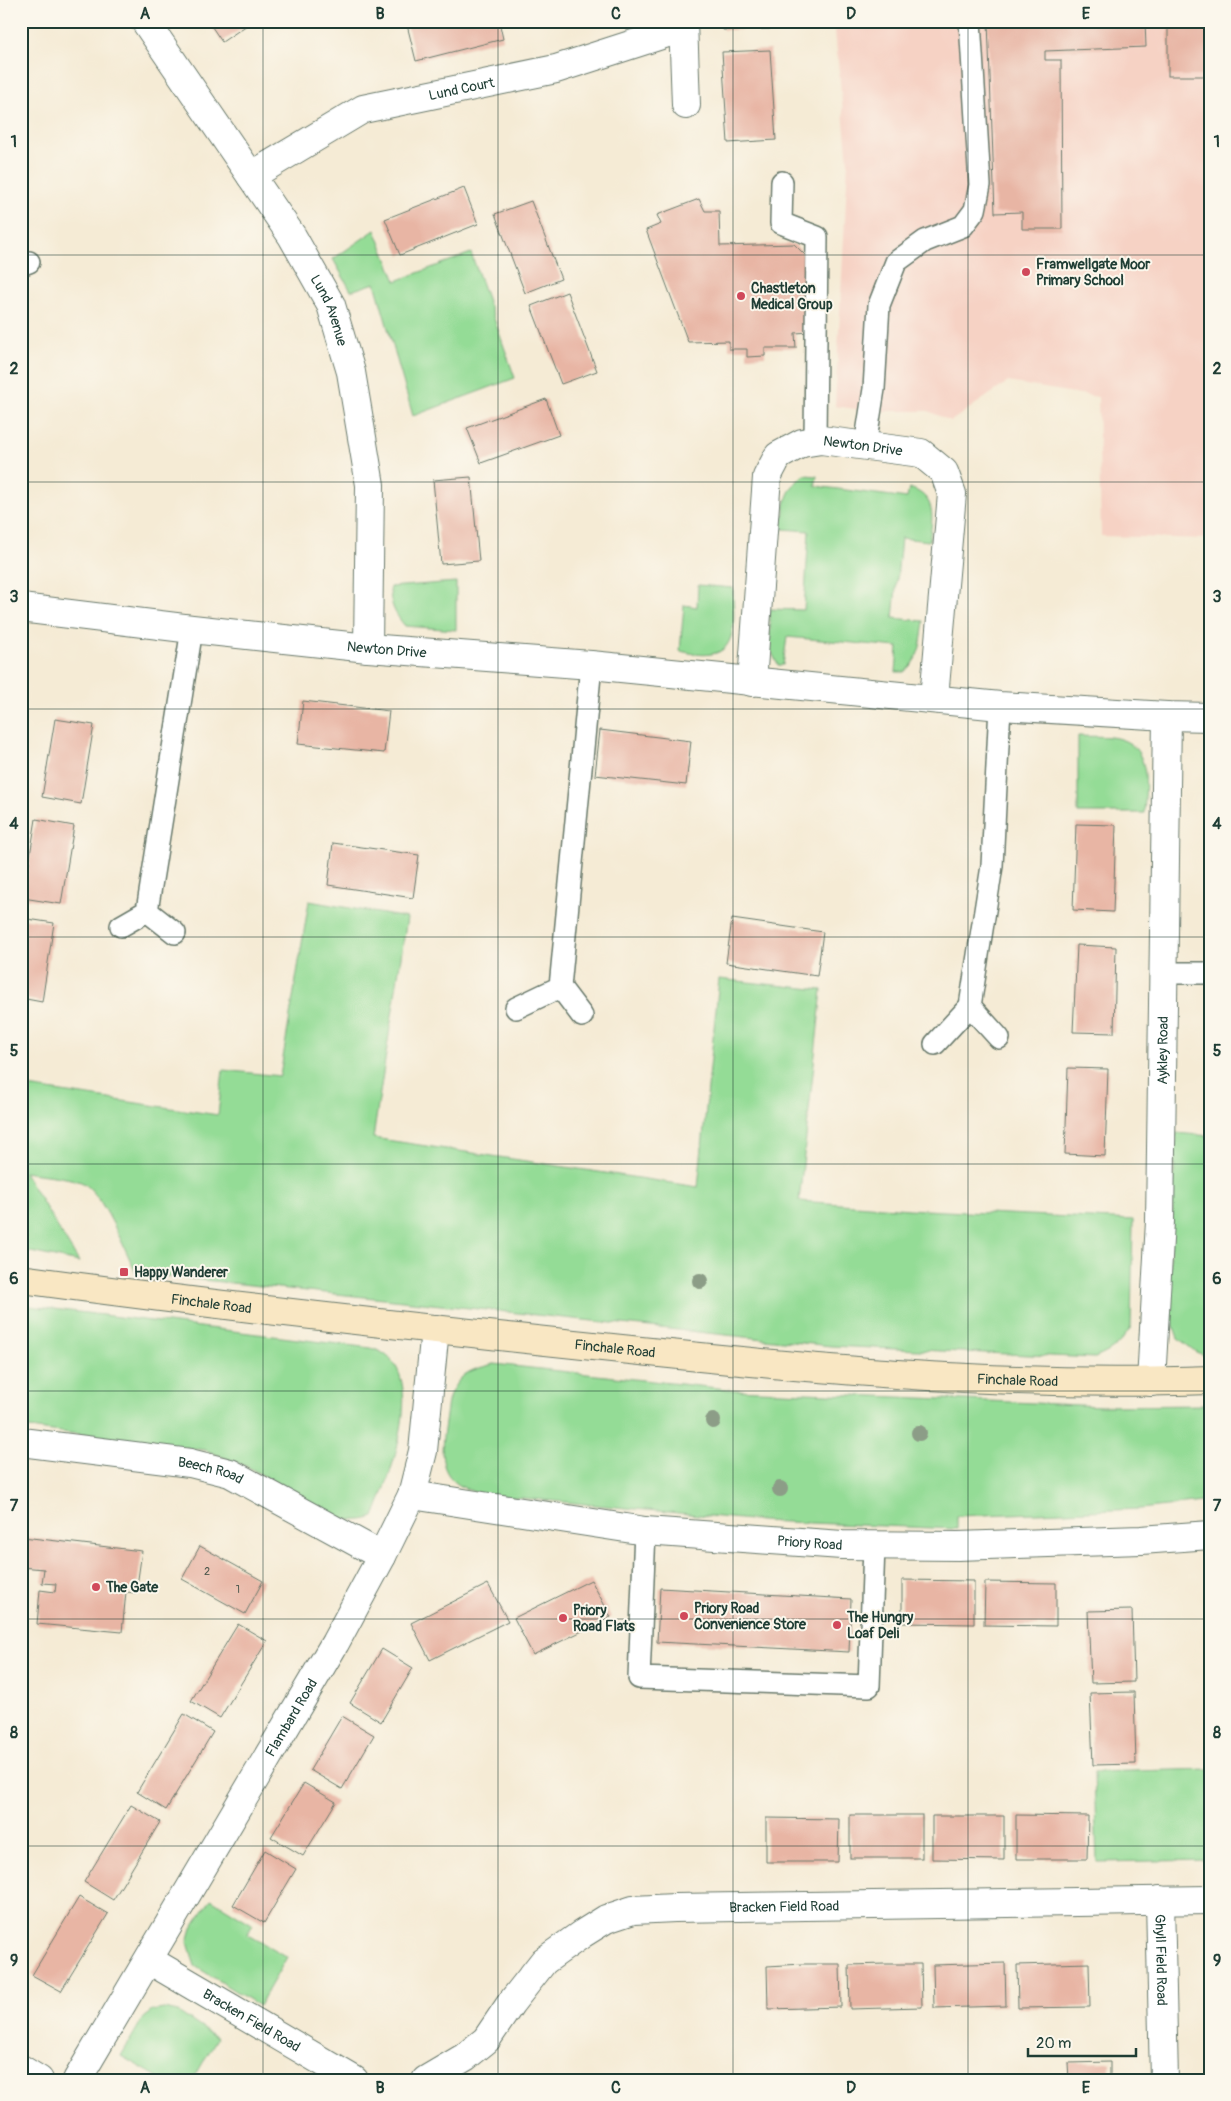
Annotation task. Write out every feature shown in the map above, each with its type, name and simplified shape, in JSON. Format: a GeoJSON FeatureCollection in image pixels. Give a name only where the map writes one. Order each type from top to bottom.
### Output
{"type":"FeatureCollection","features":[{"type":"Feature","properties":{"kind":"street","name":"Lund Avenue"},"geometry":{"type":"LineString","coordinates":[[145,21],[292,236],[331,305],[351,372],[370,485],[368,648]]}},
{"type":"Feature","properties":{"kind":"street","name":"Lund Court"},"geometry":{"type":"LineString","coordinates":[[251,176],[363,109],[556,70],[683,25],[686,105]]}},
{"type":"Feature","properties":{"kind":"street","name":"Newton Drive"},"geometry":{"type":"LineString","coordinates":[[752,682],[766,477],[778,456],[802,443],[815,441],[921,453],[944,472],[952,494],[934,698]]}},
{"type":"Feature","properties":{"kind":"street","name":"Newton Drive"},"geometry":{"type":"LineString","coordinates":[[21,608],[368,648],[591,665],[1000,706],[1210,717]]}},
{"type":"Feature","properties":{"kind":"street","name":"Aykley Road"},"geometry":{"type":"LineString","coordinates":[[1151,1382],[1160,1221],[1168,716]]}},
{"type":"Feature","properties":{"kind":"street","name":"Finchale Road"},"geometry":{"type":"LineString","coordinates":[[21,1279],[435,1329],[815,1369],[950,1378],[1151,1382],[1210,1380]]}},
{"type":"Feature","properties":{"kind":"street","name":"Flambard Road"},"geometry":{"type":"LineString","coordinates":[[77,2080],[335,1643],[382,1556],[412,1495],[423,1451],[435,1329]]}},
{"type":"Feature","properties":{"kind":"street","name":"Beech Road"},"geometry":{"type":"LineString","coordinates":[[21,1442],[190,1463],[230,1473],[382,1556]]}},
{"type":"Feature","properties":{"kind":"street","name":"Priory Road"},"geometry":{"type":"LineString","coordinates":[[412,1495],[645,1531],[874,1546],[968,1546],[1141,1540],[1210,1535]]}},
{"type":"Feature","properties":{"kind":"street","name":"Ghyll Field Road"},"geometry":{"type":"LineString","coordinates":[[1160,1900],[1164,2080]]}},
{"type":"Feature","properties":{"kind":"street","name":"Bracken Field Road"},"geometry":{"type":"LineString","coordinates":[[426,2080],[465,2057],[486,2040],[544,1960],[606,1919],[632,1910],[1210,1900]]}},
{"type":"Feature","properties":{"kind":"street","name":"Bracken Field Road"},"geometry":{"type":"LineString","coordinates":[[149,1960],[354,2080]]}},
{"type":"Feature","properties":{"kind":"street"},"geometry":{"type":"LineString","coordinates":[[21,2069],[39,2080]]}},
{"type":"Feature","properties":{"kind":"lane"},"geometry":{"type":"LineString","coordinates":[[865,446],[874,389],[879,305],[896,262],[925,241],[964,226],[975,210],[980,185],[970,21]]}},
{"type":"Feature","properties":{"kind":"lane"},"geometry":{"type":"LineString","coordinates":[[782,182],[781,223],[817,237],[815,441]]}},
{"type":"Feature","properties":{"kind":"lane"},"geometry":{"type":"LineString","coordinates":[[147,911],[192,629]]}},
{"type":"Feature","properties":{"kind":"lane"},"geometry":{"type":"LineString","coordinates":[[582,1016],[560,987],[591,665]]}},
{"type":"Feature","properties":{"kind":"lane"},"geometry":{"type":"LineString","coordinates":[[935,1044],[970,1006],[992,866],[1000,706]]}},
{"type":"Feature","properties":{"kind":"lane"},"geometry":{"type":"LineString","coordinates":[[121,926],[147,911]]}},
{"type":"Feature","properties":{"kind":"lane"},"geometry":{"type":"LineString","coordinates":[[147,911],[175,933]]}},
{"type":"Feature","properties":{"kind":"lane"},"geometry":{"type":"LineString","coordinates":[[1164,972],[1210,973]]}},
{"type":"Feature","properties":{"kind":"lane"},"geometry":{"type":"LineString","coordinates":[[516,1008],[560,987]]}},
{"type":"Feature","properties":{"kind":"lane"},"geometry":{"type":"LineString","coordinates":[[970,1006],[998,1038]]}},
{"type":"Feature","properties":{"kind":"lane"},"geometry":{"type":"LineString","coordinates":[[645,1531],[639,1678],[869,1686],[874,1546]]}},
{"type":"Feature","properties":{"kind":"shaded area","name":"Framwellgate Moor Primary School"},"geometry":{"type":"Polygon","coordinates":[[[834,21],[1210,21],[1210,539],[1101,536],[1098,397],[1008,382],[951,421],[928,411],[870,411],[835,406],[848,162],[834,21]]]}},
{"type":"Feature","properties":{"kind":"green space"},"geometry":{"type":"Polygon","coordinates":[[[375,230],[396,281],[471,253],[515,378],[413,416],[375,283],[351,291],[333,259],[375,230]]]}},
{"type":"Feature","properties":{"kind":"green space"},"geometry":{"type":"Polygon","coordinates":[[[805,475],[817,476],[815,486],[907,498],[909,488],[924,496],[929,502],[932,524],[929,541],[901,538],[893,618],[924,621],[917,655],[910,667],[904,672],[896,672],[898,647],[787,637],[783,665],[778,665],[770,649],[770,609],[804,610],[809,531],[782,529],[785,505],[789,492],[798,480],[805,475]]]}},
{"type":"Feature","properties":{"kind":"green space"},"geometry":{"type":"Polygon","coordinates":[[[456,582],[456,630],[405,626],[393,608],[390,587],[456,582]]]}},
{"type":"Feature","properties":{"kind":"green space"},"geometry":{"type":"Polygon","coordinates":[[[698,585],[733,588],[734,618],[731,638],[727,646],[720,651],[707,655],[680,651],[684,605],[697,607],[698,585]]]}},
{"type":"Feature","properties":{"kind":"green space"},"geometry":{"type":"Polygon","coordinates":[[[1078,736],[1120,739],[1130,744],[1137,751],[1142,760],[1144,770],[1144,813],[1078,813],[1078,736]]]}},
{"type":"Feature","properties":{"kind":"green space"},"geometry":{"type":"Polygon","coordinates":[[[309,901],[407,918],[373,1138],[698,1187],[719,979],[822,990],[799,1201],[923,1210],[1133,1220],[1131,1327],[1116,1346],[1095,1358],[831,1346],[136,1273],[113,1223],[97,1196],[89,1187],[81,1182],[67,1178],[24,1172],[79,1262],[21,1250],[21,1086],[218,1115],[223,1070],[280,1076],[309,901]]]}},
{"type":"Feature","properties":{"kind":"green space"},"geometry":{"type":"Polygon","coordinates":[[[1176,1133],[1210,1136],[1210,1357],[1196,1352],[1178,1338],[1168,1310],[1176,1133]]]}},
{"type":"Feature","properties":{"kind":"green space"},"geometry":{"type":"Polygon","coordinates":[[[21,1305],[371,1348],[390,1359],[400,1376],[404,1399],[402,1424],[389,1477],[374,1517],[354,1520],[334,1516],[248,1467],[205,1450],[21,1427],[21,1305]]]}},
{"type":"Feature","properties":{"kind":"green space"},"geometry":{"type":"Polygon","coordinates":[[[494,1364],[736,1390],[1102,1406],[1210,1405],[1210,1501],[1140,1509],[957,1516],[957,1529],[761,1521],[481,1494],[467,1489],[450,1476],[445,1468],[443,1459],[443,1436],[449,1398],[453,1388],[469,1372],[494,1364]]]}},
{"type":"Feature","properties":{"kind":"green space"},"geometry":{"type":"Polygon","coordinates":[[[1210,1769],[1210,1860],[1097,1862],[1094,1772],[1210,1769]]]}},
{"type":"Feature","properties":{"kind":"green space"},"geometry":{"type":"Polygon","coordinates":[[[211,1899],[252,1924],[247,1934],[287,1957],[259,2006],[195,1966],[188,1942],[192,1928],[211,1899]]]}},
{"type":"Feature","properties":{"kind":"green space"},"geometry":{"type":"Polygon","coordinates":[[[164,2009],[178,2012],[217,2038],[193,2080],[163,2080],[121,2056],[143,2018],[152,2011],[164,2009]]]}},
{"type":"Feature","properties":{"kind":"building"},"geometry":{"type":"Polygon","coordinates":[[[208,21],[253,21],[222,42],[208,21]]]}},
{"type":"Feature","properties":{"kind":"building"},"geometry":{"type":"Polygon","coordinates":[[[406,21],[499,21],[503,39],[416,61],[406,21]]]}},
{"type":"Feature","properties":{"kind":"building"},"geometry":{"type":"Polygon","coordinates":[[[723,21],[770,21],[770,29],[723,30],[723,21]]]}},
{"type":"Feature","properties":{"kind":"building"},"geometry":{"type":"Polygon","coordinates":[[[988,21],[1145,21],[1146,47],[1045,51],[1045,60],[1061,60],[1062,229],[1022,229],[1022,212],[995,213],[988,21]]]}},
{"type":"Feature","properties":{"kind":"building"},"geometry":{"type":"Polygon","coordinates":[[[1168,21],[1210,21],[1210,76],[1168,76],[1168,21]]]}},
{"type":"Feature","properties":{"kind":"building"},"geometry":{"type":"Polygon","coordinates":[[[770,50],[776,140],[728,143],[722,52],[770,50]]]}},
{"type":"Feature","properties":{"kind":"building"},"geometry":{"type":"Polygon","coordinates":[[[464,188],[478,224],[400,255],[385,219],[464,188]]]}},
{"type":"Feature","properties":{"kind":"building","name":"Chastleton Medical Group"},"geometry":{"type":"Polygon","coordinates":[[[699,199],[705,211],[719,211],[720,246],[794,244],[810,260],[811,332],[795,333],[796,348],[765,348],[765,356],[747,357],[747,349],[729,349],[729,341],[688,342],[646,230],[661,224],[657,215],[699,199]]]}},
{"type":"Feature","properties":{"kind":"building"},"geometry":{"type":"Polygon","coordinates":[[[531,201],[561,279],[525,293],[495,214],[531,201]]]}},
{"type":"Feature","properties":{"kind":"building"},"geometry":{"type":"Polygon","coordinates":[[[567,292],[597,371],[561,384],[531,306],[567,292]]]}},
{"type":"Feature","properties":{"kind":"building"},"geometry":{"type":"Polygon","coordinates":[[[546,399],[559,435],[481,463],[467,428],[546,399]]]}},
{"type":"Feature","properties":{"kind":"building"},"geometry":{"type":"Polygon","coordinates":[[[471,477],[479,561],[441,564],[433,480],[471,477]]]}},
{"type":"Feature","properties":{"kind":"building"},"geometry":{"type":"Polygon","coordinates":[[[303,701],[389,711],[384,753],[298,744],[303,701]]]}},
{"type":"Feature","properties":{"kind":"building"},"geometry":{"type":"Polygon","coordinates":[[[55,719],[94,725],[81,804],[42,797],[55,719]]]}},
{"type":"Feature","properties":{"kind":"building"},"geometry":{"type":"Polygon","coordinates":[[[600,730],[691,741],[686,785],[595,775],[600,730]]]}},
{"type":"Feature","properties":{"kind":"building"},"geometry":{"type":"Polygon","coordinates":[[[36,819],[74,826],[61,904],[23,898],[36,819]]]}},
{"type":"Feature","properties":{"kind":"building"},"geometry":{"type":"Polygon","coordinates":[[[1076,824],[1116,825],[1113,912],[1073,910],[1076,824]]]}},
{"type":"Feature","properties":{"kind":"building"},"geometry":{"type":"Polygon","coordinates":[[[333,843],[419,855],[413,898],[328,885],[333,843]]]}},
{"type":"Feature","properties":{"kind":"building"},"geometry":{"type":"Polygon","coordinates":[[[21,918],[54,923],[42,1002],[21,998],[21,918]]]}},
{"type":"Feature","properties":{"kind":"building"},"geometry":{"type":"Polygon","coordinates":[[[732,919],[823,932],[817,976],[726,963],[732,919]]]}},
{"type":"Feature","properties":{"kind":"building"},"geometry":{"type":"Polygon","coordinates":[[[1077,945],[1116,947],[1114,1033],[1073,1032],[1077,945]]]}},
{"type":"Feature","properties":{"kind":"building"},"geometry":{"type":"Polygon","coordinates":[[[1068,1068],[1108,1069],[1105,1156],[1065,1154],[1068,1068]]]}},
{"type":"Feature","properties":{"kind":"building","name":"The Gate"},"geometry":{"type":"Polygon","coordinates":[[[23,1537],[142,1551],[136,1593],[126,1592],[122,1632],[37,1624],[40,1590],[55,1592],[56,1584],[42,1583],[44,1569],[21,1567],[23,1537]]]}},
{"type":"Feature","properties":{"kind":"building"},"geometry":{"type":"Polygon","coordinates":[[[200,1546],[263,1581],[245,1614],[182,1579],[200,1546]]]}},
{"type":"Feature","properties":{"kind":"building","name":"Priory Road Flats"},"geometry":{"type":"Polygon","coordinates":[[[591,1580],[611,1617],[533,1655],[514,1618],[591,1580]]]}},
{"type":"Feature","properties":{"kind":"building"},"geometry":{"type":"Polygon","coordinates":[[[902,1580],[974,1581],[974,1624],[902,1623],[902,1580]]]}},
{"type":"Feature","properties":{"kind":"building"},"geometry":{"type":"Polygon","coordinates":[[[985,1582],[1056,1583],[1056,1626],[984,1625],[985,1582]]]}},
{"type":"Feature","properties":{"kind":"building"},"geometry":{"type":"Polygon","coordinates":[[[488,1584],[508,1621],[430,1660],[411,1623],[488,1584]]]}},
{"type":"Feature","properties":{"kind":"building"},"geometry":{"type":"Polygon","coordinates":[[[660,1588],[851,1599],[849,1652],[657,1642],[660,1588]]]}},
{"type":"Feature","properties":{"kind":"building"},"geometry":{"type":"Polygon","coordinates":[[[1132,1610],[1134,1682],[1091,1683],[1088,1611],[1132,1610]]]}},
{"type":"Feature","properties":{"kind":"building"},"geometry":{"type":"Polygon","coordinates":[[[238,1624],[267,1641],[220,1718],[191,1701],[238,1624]]]}},
{"type":"Feature","properties":{"kind":"building"},"geometry":{"type":"Polygon","coordinates":[[[382,1649],[413,1668],[381,1722],[350,1703],[382,1649]]]}},
{"type":"Feature","properties":{"kind":"building"},"geometry":{"type":"Polygon","coordinates":[[[1134,1692],[1136,1764],[1093,1765],[1090,1693],[1134,1692]]]}},
{"type":"Feature","properties":{"kind":"building"},"geometry":{"type":"Polygon","coordinates":[[[184,1714],[213,1732],[166,1810],[137,1792],[184,1714]]]}},
{"type":"Feature","properties":{"kind":"building"},"geometry":{"type":"Polygon","coordinates":[[[342,1716],[374,1735],[342,1789],[310,1770],[342,1716]]]}},
{"type":"Feature","properties":{"kind":"building"},"geometry":{"type":"Polygon","coordinates":[[[304,1783],[336,1802],[303,1856],[271,1837],[304,1783]]]}},
{"type":"Feature","properties":{"kind":"building"},"geometry":{"type":"Polygon","coordinates":[[[131,1805],[160,1822],[113,1900],[84,1882],[131,1805]]]}},
{"type":"Feature","properties":{"kind":"building"},"geometry":{"type":"Polygon","coordinates":[[[850,1815],[922,1815],[922,1858],[850,1858],[850,1815]]]}},
{"type":"Feature","properties":{"kind":"building"},"geometry":{"type":"Polygon","coordinates":[[[1016,1815],[1088,1816],[1087,1859],[1016,1859],[1016,1815]]]}},
{"type":"Feature","properties":{"kind":"building"},"geometry":{"type":"Polygon","coordinates":[[[932,1816],[1004,1816],[1004,1860],[932,1859],[932,1816]]]}},
{"type":"Feature","properties":{"kind":"building"},"geometry":{"type":"Polygon","coordinates":[[[766,1818],[839,1819],[838,1862],[766,1862],[766,1818]]]}},
{"type":"Feature","properties":{"kind":"building"},"geometry":{"type":"Polygon","coordinates":[[[265,1850],[296,1869],[264,1923],[233,1905],[265,1850]]]}},
{"type":"Feature","properties":{"kind":"building"},"geometry":{"type":"Polygon","coordinates":[[[79,1897],[108,1914],[61,1991],[32,1975],[79,1897]]]}},
{"type":"Feature","properties":{"kind":"building"},"geometry":{"type":"Polygon","coordinates":[[[1005,1963],[1006,2006],[934,2008],[933,1965],[1005,1963]]]}},
{"type":"Feature","properties":{"kind":"building"},"geometry":{"type":"Polygon","coordinates":[[[1089,1963],[1090,2007],[1018,2008],[1017,1965],[1089,1963]]]}},
{"type":"Feature","properties":{"kind":"building"},"geometry":{"type":"Polygon","coordinates":[[[840,1964],[841,2007],[768,2009],[767,1966],[840,1964]]]}},
{"type":"Feature","properties":{"kind":"building"},"geometry":{"type":"Polygon","coordinates":[[[921,1964],[922,2007],[850,2009],[849,1965],[921,1964]]]}},
{"type":"Feature","properties":{"kind":"building"},"geometry":{"type":"Polygon","coordinates":[[[1110,2062],[1110,2080],[1069,2080],[1068,2063],[1110,2062]]]}},
{"type":"Feature","properties":{"kind":"place","name":"Framwellgate Moor Primary School"},"geometry":{"type":"Point","coordinates":[1026,272]}},
{"type":"Feature","properties":{"kind":"place","name":"Chastleton Medical Group"},"geometry":{"type":"Point","coordinates":[741,296]}},
{"type":"Feature","properties":{"kind":"place","name":"Happy Wanderer"},"geometry":{"type":"Point","coordinates":[124,1272]}},
{"type":"Feature","properties":{"kind":"place","name":"The Gate"},"geometry":{"type":"Point","coordinates":[96,1587]}},
{"type":"Feature","properties":{"kind":"place","name":"Priory Road Convenience Store"},"geometry":{"type":"Point","coordinates":[684,1616]}},
{"type":"Feature","properties":{"kind":"place","name":"Priory Road Flats"},"geometry":{"type":"Point","coordinates":[563,1618]}},
{"type":"Feature","properties":{"kind":"place","name":"The Hungry Loaf Deli"},"geometry":{"type":"Point","coordinates":[837,1625]}}]}
